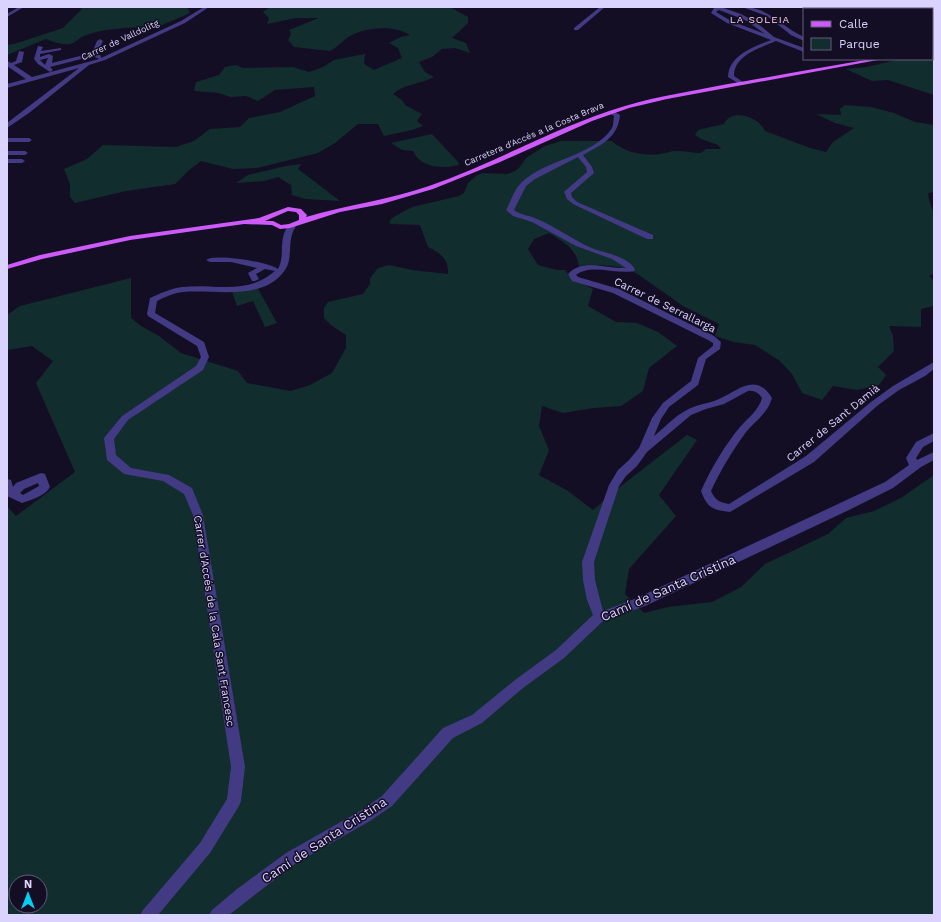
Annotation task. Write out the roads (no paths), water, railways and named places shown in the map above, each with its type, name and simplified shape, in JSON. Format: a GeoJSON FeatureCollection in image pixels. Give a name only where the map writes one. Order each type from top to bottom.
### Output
{"type":"FeatureCollection","features":[{"type":"Feature","properties":{"kind":"main road","name":"Carretera d'Accés a la Costa Brava"},"geometry":{"type":"LineString","coordinates":[[292,226],[302,221],[339,210],[382,202],[431,188],[611,112],[667,96],[875,60]]}},
{"type":"Feature","properties":{"kind":"main road","name":"Carretera d'Accés a la Costa Brava"},"geometry":{"type":"LineString","coordinates":[[272,220],[276,213],[285,210],[300,212],[339,210]]}},
{"type":"Feature","properties":{"kind":"main road"},"geometry":{"type":"LineString","coordinates":[[300,212],[303,216],[302,221]]}},
{"type":"Feature","properties":{"kind":"main road"},"geometry":{"type":"LineString","coordinates":[[7,267],[40,257],[116,241],[189,229],[272,220],[280,227],[292,226]]}},
{"type":"Feature","properties":{"kind":"street"},"geometry":{"type":"LineString","coordinates":[[7,16],[22,7]]}},
{"type":"Feature","properties":{"kind":"street","name":"Carrer de Valldolitg"},"geometry":{"type":"LineString","coordinates":[[7,126],[87,64],[103,59],[183,22],[207,7]]}},
{"type":"Feature","properties":{"kind":"street"},"geometry":{"type":"LineString","coordinates":[[576,29],[603,7]]}},
{"type":"Feature","properties":{"kind":"street"},"geometry":{"type":"LineString","coordinates":[[774,40],[765,30],[754,22],[717,7],[713,12],[730,22],[774,40],[803,50]]}},
{"type":"Feature","properties":{"kind":"street"},"geometry":{"type":"LineString","coordinates":[[744,7],[774,18],[793,34],[803,39]]}},
{"type":"Feature","properties":{"kind":"street"},"geometry":{"type":"LineString","coordinates":[[729,86],[730,70],[734,63],[747,52],[774,40]]}},
{"type":"Feature","properties":{"kind":"street"},"geometry":{"type":"LineString","coordinates":[[94,54],[100,41]]}},
{"type":"Feature","properties":{"kind":"street"},"geometry":{"type":"LineString","coordinates":[[40,47],[37,56],[40,64],[54,72]]}},
{"type":"Feature","properties":{"kind":"street"},"geometry":{"type":"LineString","coordinates":[[37,56],[59,49]]}},
{"type":"Feature","properties":{"kind":"street"},"geometry":{"type":"LineString","coordinates":[[8,64],[19,62],[21,52]]}},
{"type":"Feature","properties":{"kind":"street"},"geometry":{"type":"LineString","coordinates":[[45,67],[94,54],[103,59]]}},
{"type":"Feature","properties":{"kind":"street"},"geometry":{"type":"LineString","coordinates":[[37,56],[48,56],[52,59],[66,56]]}},
{"type":"Feature","properties":{"kind":"street"},"geometry":{"type":"LineString","coordinates":[[45,67],[49,65],[52,59]]}},
{"type":"Feature","properties":{"kind":"street"},"geometry":{"type":"LineString","coordinates":[[8,64],[30,79]]}},
{"type":"Feature","properties":{"kind":"street"},"geometry":{"type":"LineString","coordinates":[[7,86],[87,64]]}},
{"type":"Feature","properties":{"kind":"street"},"geometry":{"type":"LineString","coordinates":[[730,77],[743,84]]}},
{"type":"Feature","properties":{"kind":"street","name":"Carrer de Serrallarga"},"geometry":{"type":"LineString","coordinates":[[599,617],[593,600],[589,580],[588,562],[614,485],[622,473],[633,463],[643,450],[657,418],[666,405],[695,382],[702,358],[717,347],[717,342],[711,338],[616,291],[575,279],[572,274],[575,270],[585,268],[606,268],[627,271],[631,269],[630,266],[619,260],[580,247],[537,221],[510,210],[523,185],[549,167],[579,154],[603,141],[615,130],[619,121],[617,115],[611,112]]}},
{"type":"Feature","properties":{"kind":"street"},"geometry":{"type":"LineString","coordinates":[[7,140],[30,140]]}},
{"type":"Feature","properties":{"kind":"street"},"geometry":{"type":"LineString","coordinates":[[7,153],[25,153]]}},
{"type":"Feature","properties":{"kind":"street"},"geometry":{"type":"LineString","coordinates":[[579,154],[590,167],[591,173],[568,192],[569,198],[575,203],[650,237]]}},
{"type":"Feature","properties":{"kind":"street"},"geometry":{"type":"LineString","coordinates":[[7,161],[22,161]]}},
{"type":"Feature","properties":{"kind":"street"},"geometry":{"type":"LineString","coordinates":[[210,260],[231,260],[264,267],[276,272],[283,268],[286,235],[292,226]]}},
{"type":"Feature","properties":{"kind":"street"},"geometry":{"type":"LineString","coordinates":[[280,227],[286,235]]}},
{"type":"Feature","properties":{"kind":"street"},"geometry":{"type":"LineString","coordinates":[[255,279],[252,273],[264,267]]}},
{"type":"Feature","properties":{"kind":"street","name":"Carrer d'Accés de la Cala Sant Francesc"},"geometry":{"type":"LineString","coordinates":[[214,289],[276,272]]}},
{"type":"Feature","properties":{"kind":"street","name":"Carrer d'Accés de la Cala Sant Francesc"},"geometry":{"type":"LineString","coordinates":[[148,915],[205,848],[230,808],[234,801],[238,767],[198,515],[188,490],[165,478],[128,471],[111,457],[109,438],[125,418],[200,368],[205,357],[201,344],[151,314],[153,300],[167,291],[214,289],[233,290],[250,288],[276,272]]}},
{"type":"Feature","properties":{"kind":"street","name":"Carrer de Sant Damià"},"geometry":{"type":"LineString","coordinates":[[643,450],[688,412],[721,402],[746,388],[753,387],[763,392],[768,398],[765,406],[743,430],[711,480],[706,491],[709,499],[716,506],[730,508],[810,459],[874,404],[896,388],[922,374],[934,365]]}},
{"type":"Feature","properties":{"kind":"street"},"geometry":{"type":"LineString","coordinates":[[914,466],[911,458],[915,449],[924,440],[934,436]]}},
{"type":"Feature","properties":{"kind":"street","name":"Camí de Santa Cristina"},"geometry":{"type":"LineString","coordinates":[[217,915],[242,894],[291,858],[365,816],[387,801],[448,733],[477,719],[519,684],[560,654],[599,617],[641,602],[845,507],[889,485],[914,466],[934,456]]}},
{"type":"Feature","properties":{"kind":"street"},"geometry":{"type":"LineString","coordinates":[[7,483],[9,492],[14,494]]}},
{"type":"Feature","properties":{"kind":"district","name":"LA SOLEIA"},"geometry":{"type":"Point","coordinates":[760,19]}}]}
